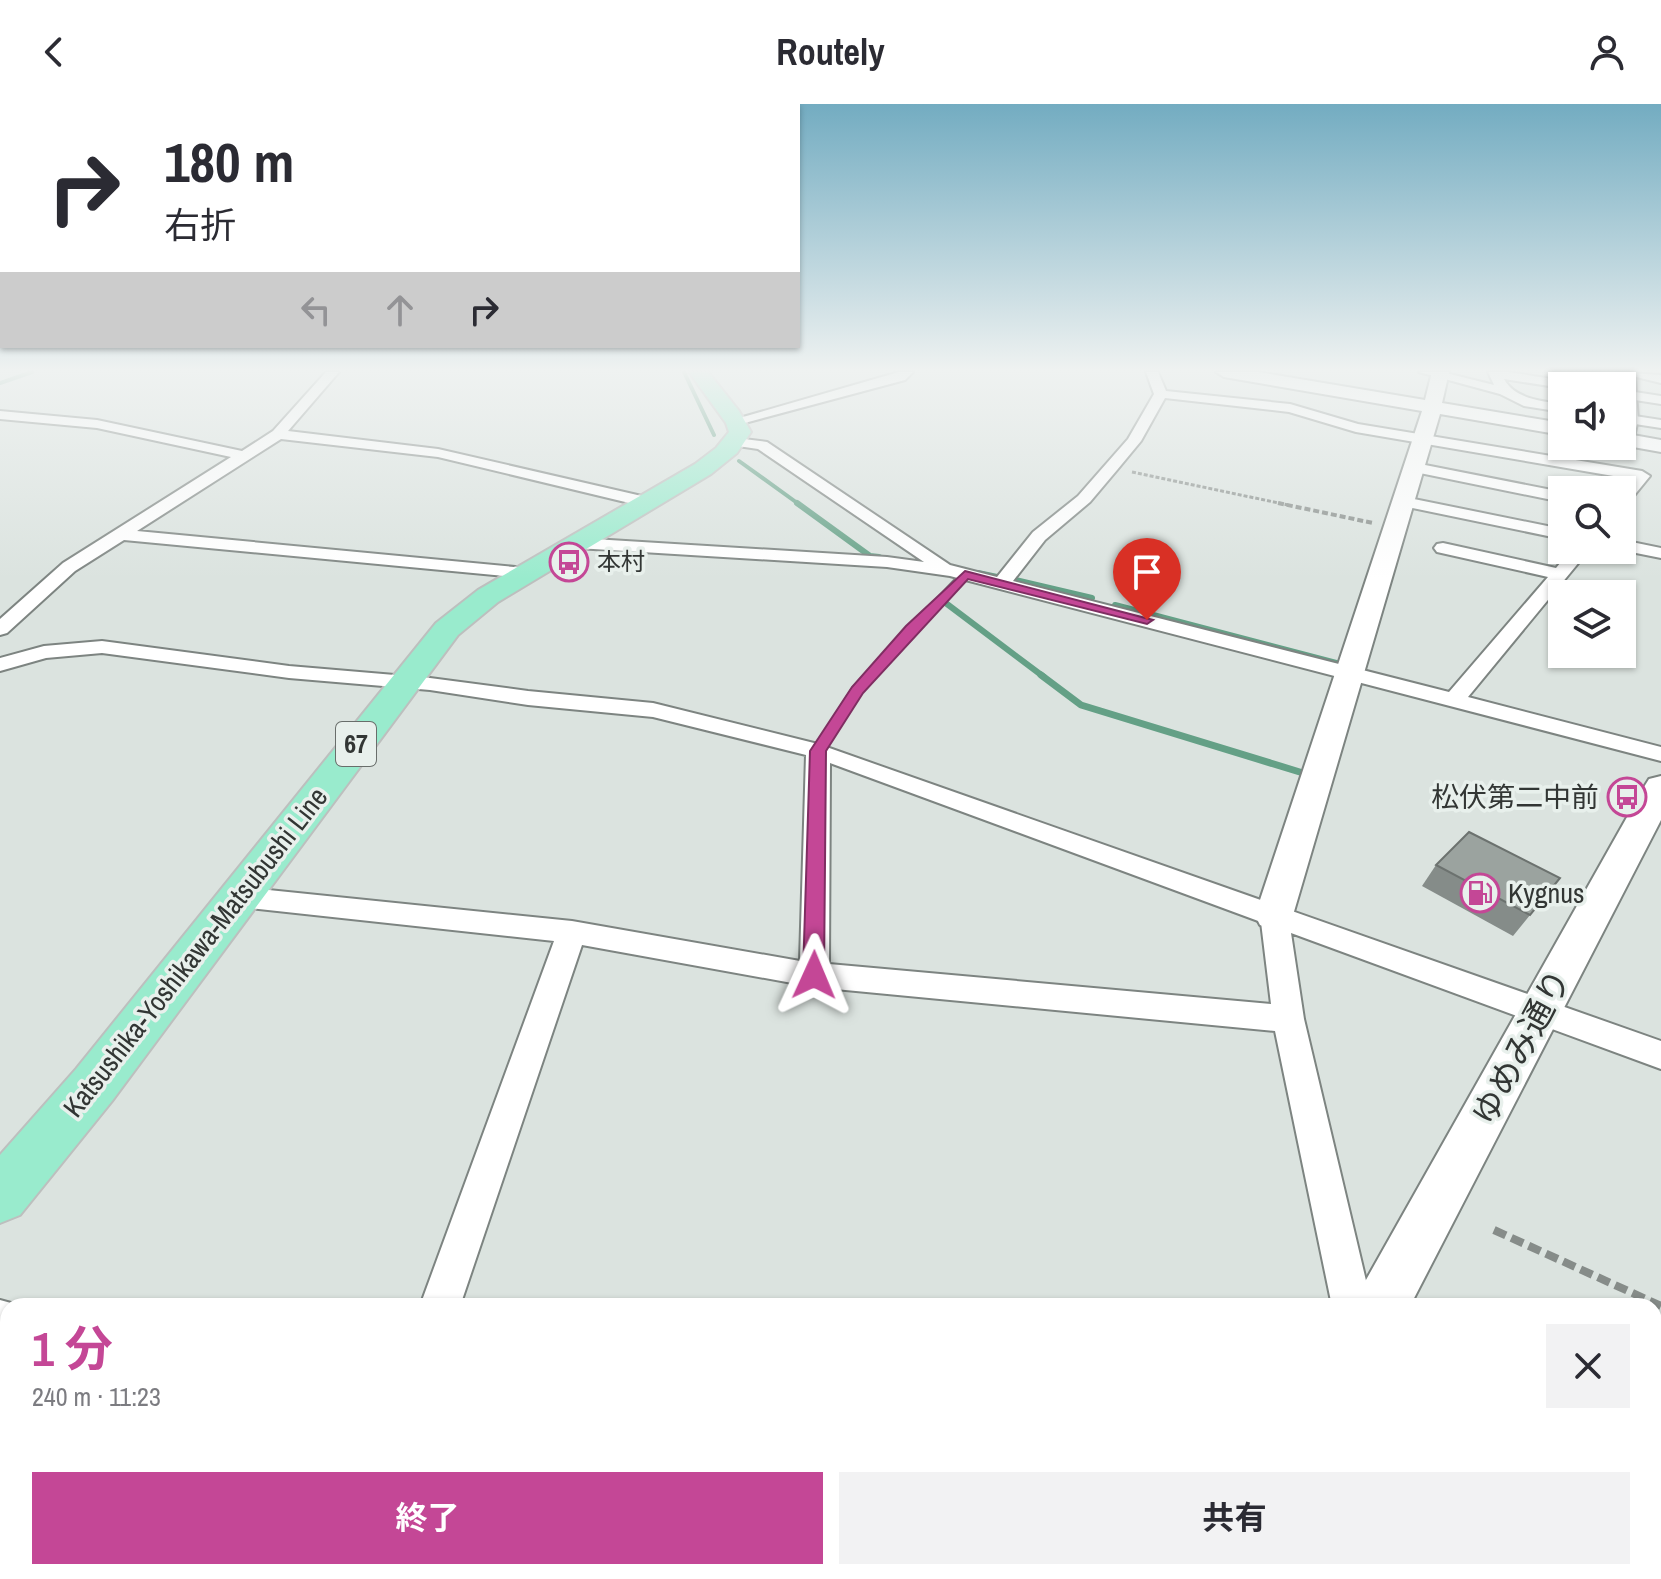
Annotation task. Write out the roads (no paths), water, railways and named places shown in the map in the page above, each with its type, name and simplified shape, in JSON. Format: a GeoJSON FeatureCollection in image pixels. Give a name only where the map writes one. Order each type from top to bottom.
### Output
{"type":"FeatureCollection","features":[{"type":"Feature","properties":{"kind":"main road","name":"Katsushika-Yoshikawa-Matsubushi Line"},"geometry":{"type":"LineString","coordinates":[[0,1196],[94,1085],[447,629],[488,596],[726,453],[732,441]]}},
{"type":"Feature","properties":{"kind":"street"},"geometry":{"type":"LineString","coordinates":[[176,441],[242,455]]}},
{"type":"Feature","properties":{"kind":"street"},"geometry":{"type":"LineString","coordinates":[[0,629],[69,567],[266,441]]}},
{"type":"Feature","properties":{"kind":"street"},"geometry":{"type":"LineString","coordinates":[[336,441],[438,453],[646,502]]}},
{"type":"Feature","properties":{"kind":"street"},"geometry":{"type":"LineString","coordinates":[[754,441],[958,573]]}},
{"type":"Feature","properties":{"kind":"street"},"geometry":{"type":"LineString","coordinates":[[1002,583],[1039,536],[1084,499],[1134,441]]}},
{"type":"Feature","properties":{"kind":"street"},"geometry":{"type":"LineString","coordinates":[[1350,1298],[1288,1019],[1274,915],[1424,441]]}},
{"type":"Feature","properties":{"kind":"street"},"geometry":{"type":"LineString","coordinates":[[1429,441],[1642,476],[1636,483]]}},
{"type":"Feature","properties":{"kind":"street"},"geometry":{"type":"LineString","coordinates":[[1636,442],[1661,446]]}},
{"type":"Feature","properties":{"kind":"street"},"geometry":{"type":"LineString","coordinates":[[1415,468],[1548,494]]}},
{"type":"Feature","properties":{"kind":"street"},"geometry":{"type":"LineString","coordinates":[[1400,515],[1548,532]]}},
{"type":"Feature","properties":{"kind":"street"},"geometry":{"type":"LineString","coordinates":[[117,534],[525,573]]}},
{"type":"Feature","properties":{"kind":"street"},"geometry":{"type":"LineString","coordinates":[[577,543],[887,562],[958,573],[1661,754]]}},
{"type":"Feature","properties":{"kind":"street"},"geometry":{"type":"LineString","coordinates":[[1443,548],[1560,574]]}},
{"type":"Feature","properties":{"kind":"street"},"geometry":{"type":"LineString","coordinates":[[1636,548],[1661,553]]}},
{"type":"Feature","properties":{"kind":"street"},"geometry":{"type":"LineString","coordinates":[[1454,700],[1568,564]]}},
{"type":"Feature","properties":{"kind":"street"},"geometry":{"type":"LineString","coordinates":[[0,665],[44,652],[102,647],[289,672],[653,710],[818,751],[1661,1055]]}},
{"type":"Feature","properties":{"kind":"street"},"geometry":{"type":"LineString","coordinates":[[814,975],[818,751]]}},
{"type":"Feature","properties":{"kind":"street","name":"ゆめみ通り"},"geometry":{"type":"LineString","coordinates":[[1385,1298],[1661,787]]}},
{"type":"Feature","properties":{"kind":"street"},"geometry":{"type":"LineString","coordinates":[[240,897],[572,932],[814,975],[1288,1019]]}},
{"type":"Feature","properties":{"kind":"street"},"geometry":{"type":"LineString","coordinates":[[443,1298],[572,932]]}},
{"type":"Feature","properties":{"kind":"lane"},"geometry":{"type":"LineString","coordinates":[[818,751],[857,690],[958,573]]}},
{"type":"Feature","properties":{"kind":"waterway"},"geometry":{"type":"LineString","coordinates":[[739,461],[800,505]]}},
{"type":"Feature","properties":{"kind":"waterway"},"geometry":{"type":"LineString","coordinates":[[797,503],[870,556],[879,557]]}},
{"type":"Feature","properties":{"kind":"waterway"},"geometry":{"type":"LineString","coordinates":[[978,573],[997,577]]}},
{"type":"Feature","properties":{"kind":"waterway"},"geometry":{"type":"LineString","coordinates":[[1011,579],[1092,598]]}},
{"type":"Feature","properties":{"kind":"waterway"},"geometry":{"type":"LineString","coordinates":[[947,604],[1044,677]]}},
{"type":"Feature","properties":{"kind":"waterway"},"geometry":{"type":"LineString","coordinates":[[1115,605],[1340,664]]}},
{"type":"Feature","properties":{"kind":"waterway"},"geometry":{"type":"LineString","coordinates":[[1041,675],[1081,705],[1303,773]]}},
{"type":"Feature","properties":{"kind":"place","name":"本村"},"geometry":{"type":"Point","coordinates":[569,562]}},
{"type":"Feature","properties":{"kind":"place","name":"松伏第二中前"},"geometry":{"type":"Point","coordinates":[1627,797]}},
{"type":"Feature","properties":{"kind":"place","name":"Kygnus"},"geometry":{"type":"Point","coordinates":[1480,893]}}]}
